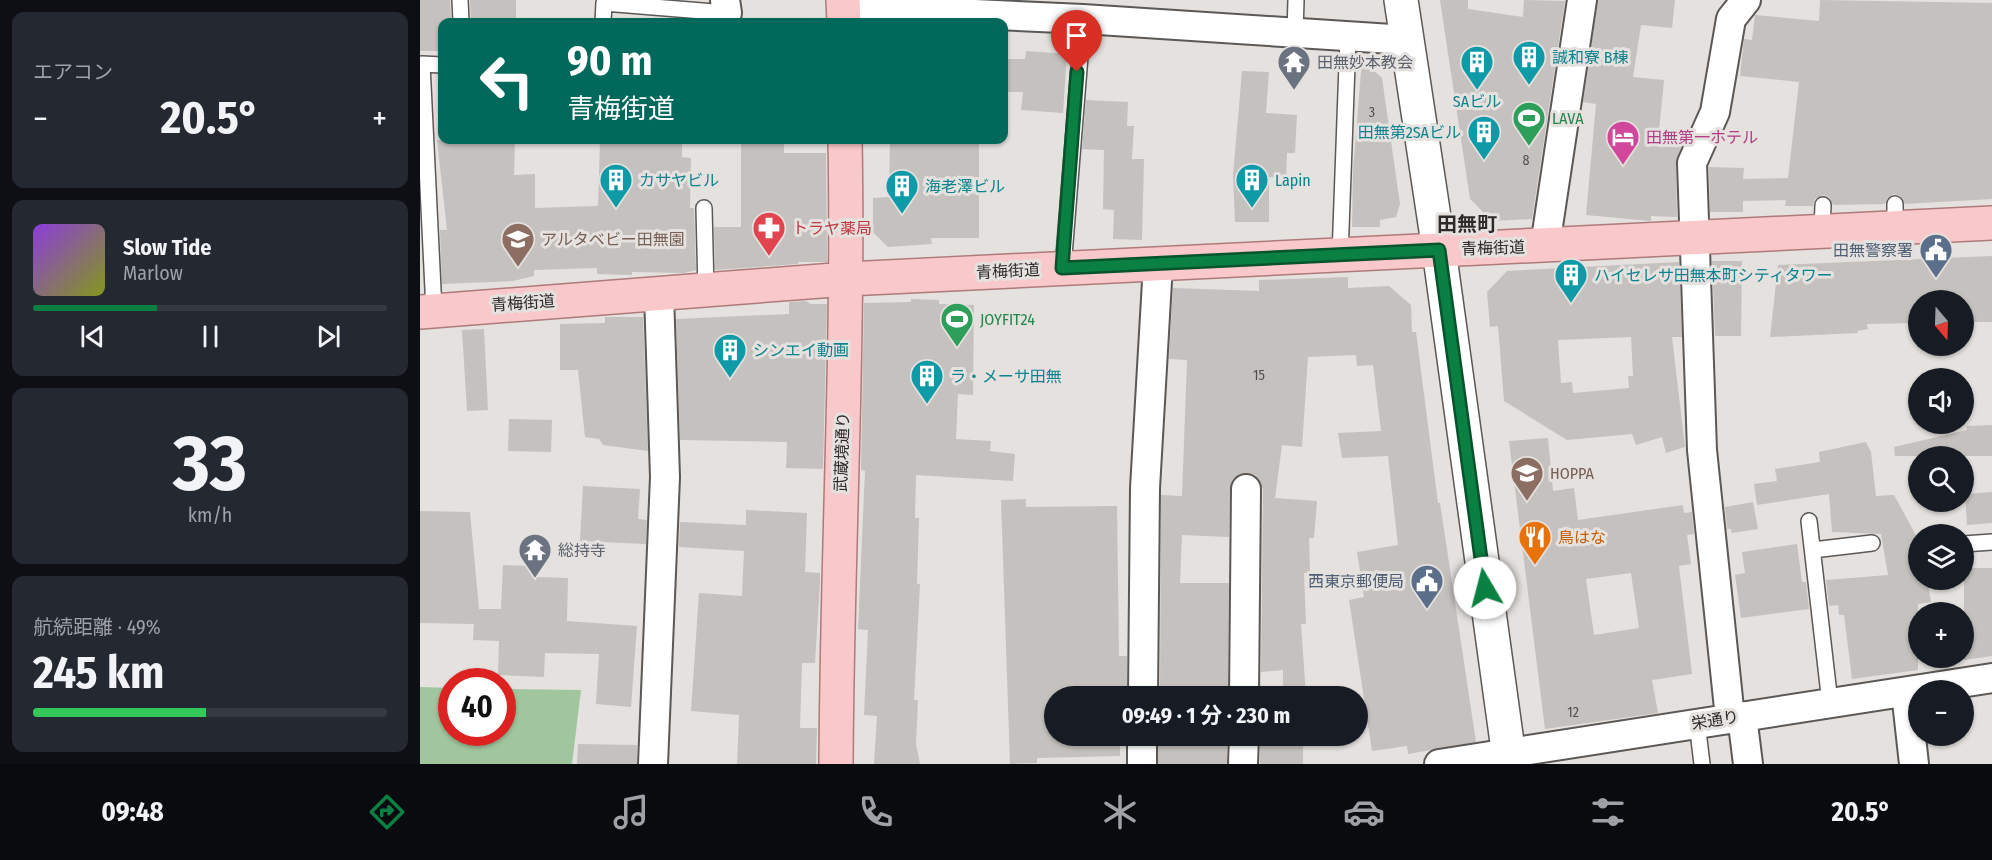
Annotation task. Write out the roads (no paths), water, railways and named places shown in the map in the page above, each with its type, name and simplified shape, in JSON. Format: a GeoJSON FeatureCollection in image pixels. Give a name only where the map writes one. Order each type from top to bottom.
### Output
{"type":"FeatureCollection","features":[{"type":"Feature","properties":{"kind":"main road","name":"武蔵境通り"},"geometry":{"type":"LineString","coordinates":[[836,764],[837,628],[847,279],[845,144]]}},
{"type":"Feature","properties":{"kind":"main road","name":"青梅街道"},"geometry":{"type":"LineString","coordinates":[[427,311],[847,279],[1693,238],[1823,218],[1895,216],[1992,223]]}},
{"type":"Feature","properties":{"kind":"street"},"geometry":{"type":"LineString","coordinates":[[1401,0],[1439,250],[1509,758]]}},
{"type":"Feature","properties":{"kind":"street"},"geometry":{"type":"LineString","coordinates":[[1545,246],[1568,106],[1582,0]]}},
{"type":"Feature","properties":{"kind":"street"},"geometry":{"type":"LineString","coordinates":[[1746,0],[1731,19],[1715,112],[1692,163],[1702,450],[1736,717],[1748,764]]}},
{"type":"Feature","properties":{"kind":"street"},"geometry":{"type":"LineString","coordinates":[[844,10],[912,5],[1083,19],[1407,40]]}},
{"type":"Feature","properties":{"kind":"street"},"geometry":{"type":"LineString","coordinates":[[1143,686],[1145,488],[1158,264]]}},
{"type":"Feature","properties":{"kind":"street"},"geometry":{"type":"LineString","coordinates":[[653,764],[665,477],[659,294]]}},
{"type":"Feature","properties":{"kind":"street"},"geometry":{"type":"LineString","coordinates":[[1244,686],[1246,489]]}},
{"type":"Feature","properties":{"kind":"street","name":"栄通り"},"geometry":{"type":"LineString","coordinates":[[1439,764],[1509,758],[1697,723],[1992,678]]}},
{"type":"Feature","properties":{"kind":"street"},"geometry":{"type":"LineString","coordinates":[[1906,692],[1914,764]]}},
{"type":"Feature","properties":{"kind":"street"},"geometry":{"type":"LineString","coordinates":[[1142,746],[1142,764]]}},
{"type":"Feature","properties":{"kind":"street"},"geometry":{"type":"LineString","coordinates":[[1244,746],[1244,764]]}},
{"type":"Feature","properties":{"kind":"lane"},"geometry":{"type":"LineString","coordinates":[[460,0],[461,18]]}},
{"type":"Feature","properties":{"kind":"lane"},"geometry":{"type":"LineString","coordinates":[[1295,33],[1296,0]]}},
{"type":"Feature","properties":{"kind":"lane"},"geometry":{"type":"LineString","coordinates":[[603,18],[604,3],[726,7]]}},
{"type":"Feature","properties":{"kind":"lane"},"geometry":{"type":"LineString","coordinates":[[1062,268],[1083,19]]}},
{"type":"Feature","properties":{"kind":"lane"},"geometry":{"type":"LineString","coordinates":[[1340,256],[1336,214],[1348,37]]}},
{"type":"Feature","properties":{"kind":"lane"},"geometry":{"type":"LineString","coordinates":[[427,311],[422,64],[438,66]]}},
{"type":"Feature","properties":{"kind":"lane"},"geometry":{"type":"LineString","coordinates":[[704,208],[706,290]]}},
{"type":"Feature","properties":{"kind":"lane"},"geometry":{"type":"LineString","coordinates":[[1809,521],[1830,703]]}},
{"type":"Feature","properties":{"kind":"lane"},"geometry":{"type":"LineString","coordinates":[[1974,543],[1992,542]]}},
{"type":"Feature","properties":{"kind":"lane"},"geometry":{"type":"LineString","coordinates":[[1813,550],[1872,543]]}},
{"type":"Feature","properties":{"kind":"lane"},"geometry":{"type":"LineString","coordinates":[[1697,723],[1702,764]]}},
{"type":"Feature","properties":{"kind":"place","name":"誠和寮 B棟"},"geometry":{"type":"Point","coordinates":[1529,86]}},
{"type":"Feature","properties":{"kind":"place","name":"田無妙本教会"},"geometry":{"type":"Point","coordinates":[1294,91]}},
{"type":"Feature","properties":{"kind":"place","name":"SAビル"},"geometry":{"type":"Point","coordinates":[1477,91]}},
{"type":"Feature","properties":{"kind":"place","name":"LAVA"},"geometry":{"type":"Point","coordinates":[1529,147]}},
{"type":"Feature","properties":{"kind":"place","name":"田無第2SAビル"},"geometry":{"type":"Point","coordinates":[1484,161]}},
{"type":"Feature","properties":{"kind":"place","name":"田無第一ホテル"},"geometry":{"type":"Point","coordinates":[1623,166]}},
{"type":"Feature","properties":{"kind":"place","name":"カサヤビル"},"geometry":{"type":"Point","coordinates":[616,209]}},
{"type":"Feature","properties":{"kind":"place","name":"Lapin"},"geometry":{"type":"Point","coordinates":[1252,209]}},
{"type":"Feature","properties":{"kind":"place","name":"海老澤ビル"},"geometry":{"type":"Point","coordinates":[902,215]}},
{"type":"Feature","properties":{"kind":"place","name":"トラヤ薬局"},"geometry":{"type":"Point","coordinates":[769,257]}},
{"type":"Feature","properties":{"kind":"place","name":"アルタベビー田無園"},"geometry":{"type":"Point","coordinates":[518,268]}},
{"type":"Feature","properties":{"kind":"place","name":"田無警察署"},"geometry":{"type":"Point","coordinates":[1936,279]}},
{"type":"Feature","properties":{"kind":"place","name":"ハイセレサ田無本町シティタワー"},"geometry":{"type":"Point","coordinates":[1571,304]}},
{"type":"Feature","properties":{"kind":"place","name":"JOYFIT24"},"geometry":{"type":"Point","coordinates":[957,348]}},
{"type":"Feature","properties":{"kind":"place","name":"シンエイ動画"},"geometry":{"type":"Point","coordinates":[730,379]}},
{"type":"Feature","properties":{"kind":"place","name":"ラ・メーサ田無"},"geometry":{"type":"Point","coordinates":[927,405]}},
{"type":"Feature","properties":{"kind":"place","name":"HOPPA"},"geometry":{"type":"Point","coordinates":[1527,502]}},
{"type":"Feature","properties":{"kind":"place","name":"鳥はな"},"geometry":{"type":"Point","coordinates":[1535,566]}},
{"type":"Feature","properties":{"kind":"place","name":"総持寺"},"geometry":{"type":"Point","coordinates":[535,579]}},
{"type":"Feature","properties":{"kind":"place","name":"西東京郵便局"},"geometry":{"type":"Point","coordinates":[1427,610]}},
{"type":"Feature","properties":{"kind":"district","name":"田無町"},"geometry":{"type":"Point","coordinates":[1467,224]}}]}
